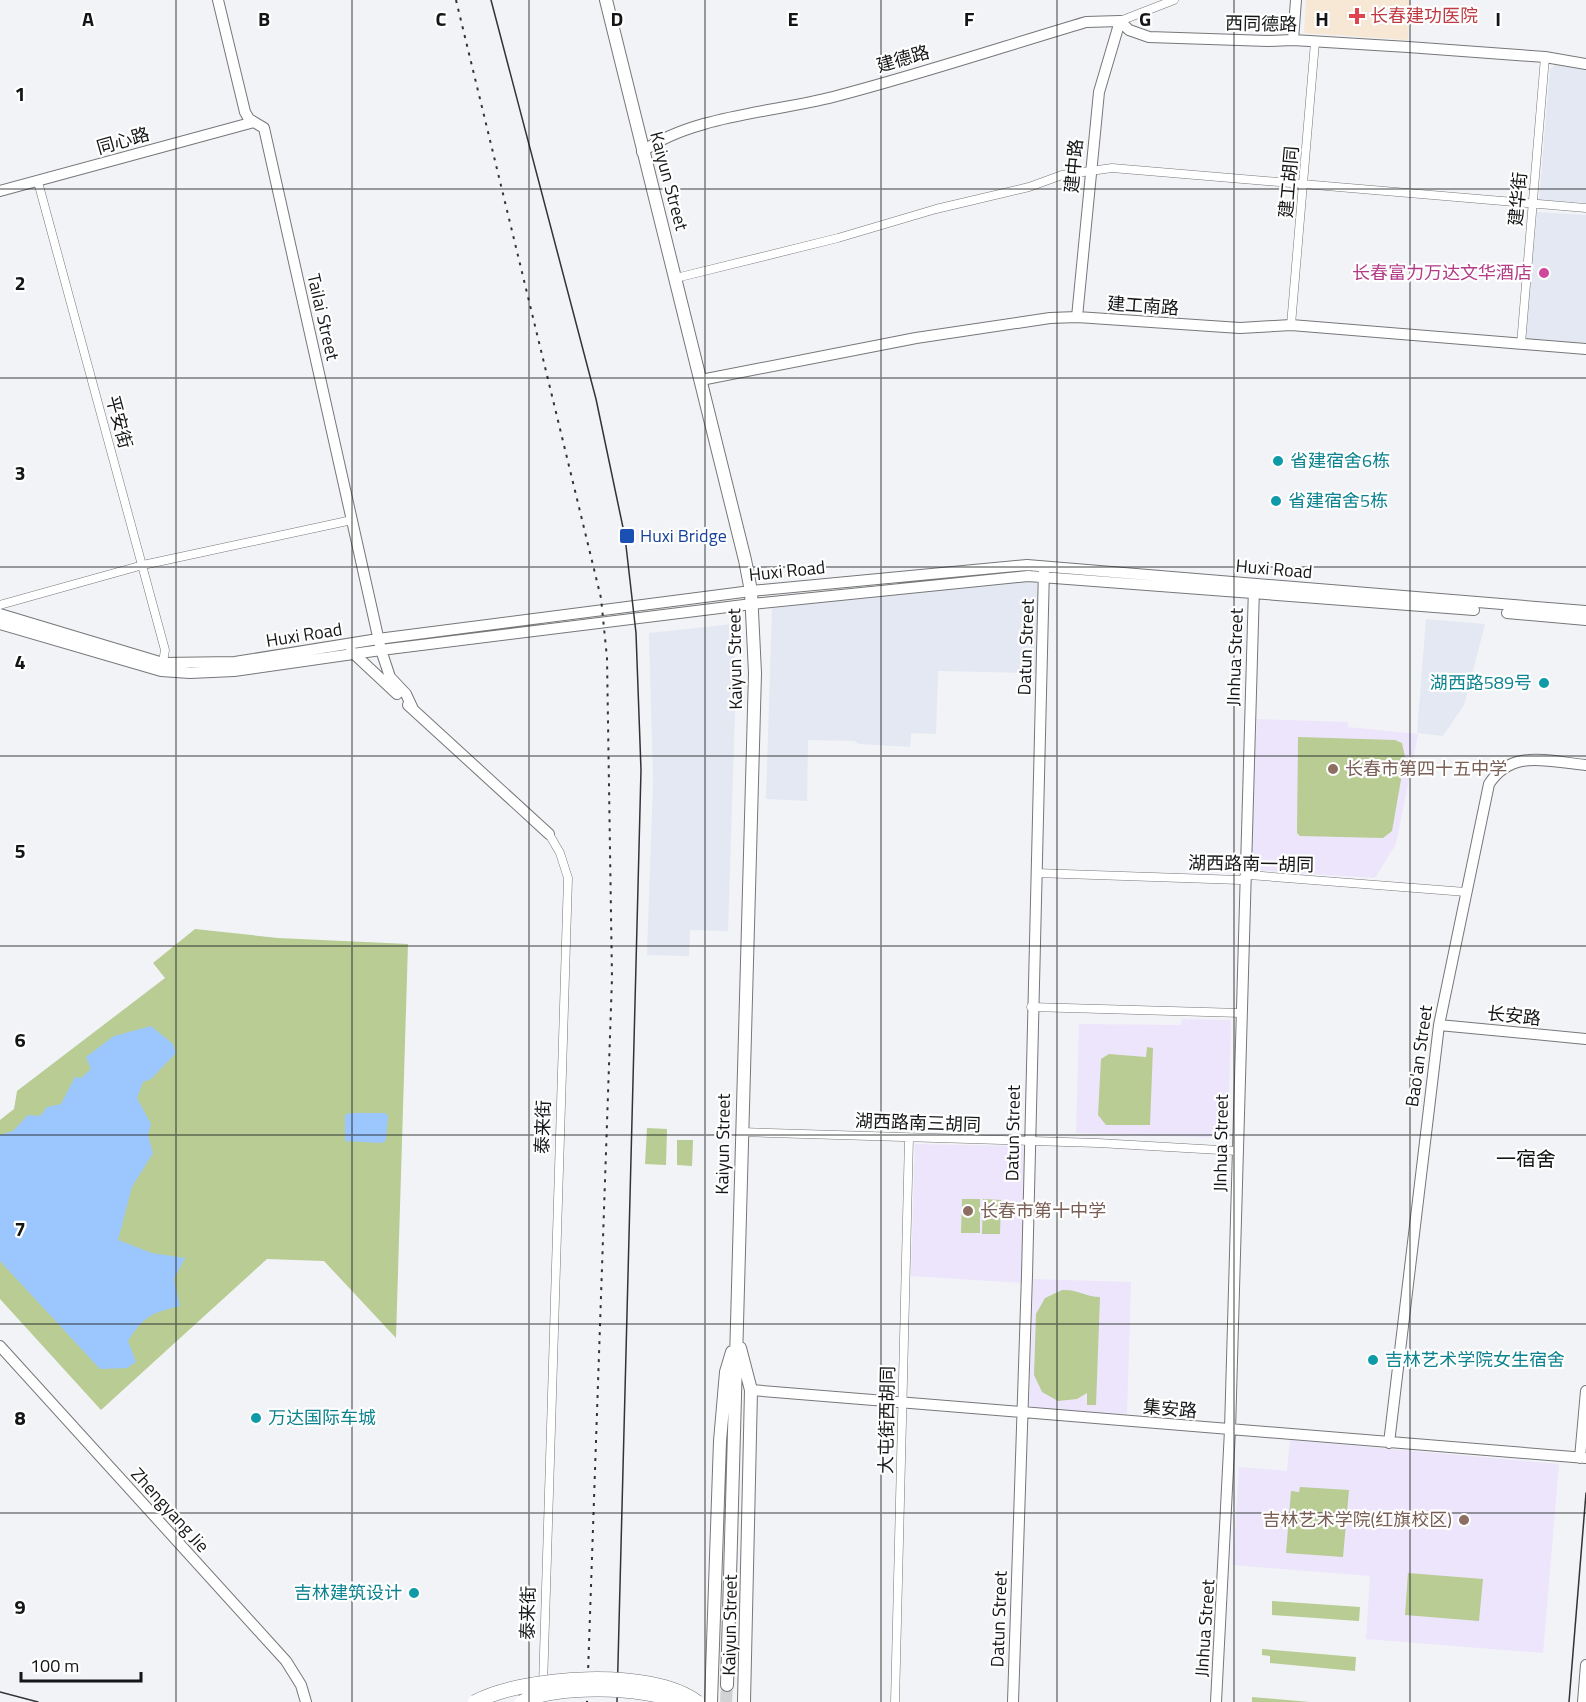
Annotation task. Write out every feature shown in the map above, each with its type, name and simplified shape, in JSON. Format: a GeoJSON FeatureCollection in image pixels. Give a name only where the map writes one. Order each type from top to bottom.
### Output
{"type":"FeatureCollection","features":[{"type":"Feature","properties":{"kind":"highway"},"geometry":{"type":"LineString","coordinates":[[475,1702],[518,1686],[567,1681],[654,1684],[673,1689],[697,1702]]}},
{"type":"Feature","properties":{"kind":"highway"},"geometry":{"type":"LineString","coordinates":[[522,1702],[538,1694],[563,1690],[642,1693],[679,1702]]}},
{"type":"Feature","properties":{"kind":"main road","name":"Kaiyun Street"},"geometry":{"type":"LineString","coordinates":[[606,0],[642,152],[701,380],[751,591],[752,604],[755,673],[727,1686]]}},
{"type":"Feature","properties":{"kind":"main road","name":"Kaiyun Street"},"geometry":{"type":"LineString","coordinates":[[736,1336],[751,1390],[744,1700]]}},
{"type":"Feature","properties":{"kind":"main road","name":"Kaiyun Street"},"geometry":{"type":"LineString","coordinates":[[712,1700],[720,1441],[726,1372],[736,1336]]}},
{"type":"Feature","properties":{"kind":"street","name":"Tailai Street"},"geometry":{"type":"LineString","coordinates":[[218,0],[245,112],[254,122],[264,128],[380,644],[390,677],[406,694],[413,709]]}},
{"type":"Feature","properties":{"kind":"street","name":"建德路"},"geometry":{"type":"LineString","coordinates":[[642,152],[661,137],[743,116],[832,98],[1086,22],[1120,21],[1174,0]]}},
{"type":"Feature","properties":{"kind":"street"},"geometry":{"type":"LineString","coordinates":[[1293,40],[1296,0]]}},
{"type":"Feature","properties":{"kind":"street","name":"西同德路"},"geometry":{"type":"LineString","coordinates":[[1120,21],[1129,30],[1149,37],[1293,40],[1545,57],[1586,64]]}},
{"type":"Feature","properties":{"kind":"street","name":"建中路"},"geometry":{"type":"LineString","coordinates":[[1077,317],[1099,92],[1120,21]]}},
{"type":"Feature","properties":{"kind":"street","name":"建工胡同"},"geometry":{"type":"LineString","coordinates":[[1292,325],[1316,42]]}},
{"type":"Feature","properties":{"kind":"street","name":"建华街"},"geometry":{"type":"LineString","coordinates":[[1521,344],[1545,57]]}},
{"type":"Feature","properties":{"kind":"street"},"geometry":{"type":"LineString","coordinates":[[238,126],[245,112]]}},
{"type":"Feature","properties":{"kind":"street","name":"同心路"},"geometry":{"type":"LineString","coordinates":[[0,192],[254,122]]}},
{"type":"Feature","properties":{"kind":"street"},"geometry":{"type":"LineString","coordinates":[[676,278],[838,238],[936,209],[1029,187],[1062,175],[1112,168],[1586,208]]}},
{"type":"Feature","properties":{"kind":"street","name":"平安街"},"geometry":{"type":"LineString","coordinates":[[38,182],[165,650],[162,667]]}},
{"type":"Feature","properties":{"kind":"street","name":"建工南路"},"geometry":{"type":"LineString","coordinates":[[701,380],[1006,323],[1077,317],[1193,326],[1292,325],[1586,349]]}},
{"type":"Feature","properties":{"kind":"street"},"geometry":{"type":"LineString","coordinates":[[0,605],[143,565],[352,520]]}},
{"type":"Feature","properties":{"kind":"street","name":"Huxi Road"},"geometry":{"type":"LineString","coordinates":[[0,614],[162,667],[234,662],[344,645],[380,644],[1044,570]]}},
{"type":"Feature","properties":{"kind":"street","name":"Huxi Road"},"geometry":{"type":"LineString","coordinates":[[0,624],[190,673],[234,671],[354,654],[380,644],[751,591],[1044,570],[1586,620]]}},
{"type":"Feature","properties":{"kind":"street","name":"Datun Street"},"geometry":{"type":"LineString","coordinates":[[1013,1702],[1044,570]]}},
{"type":"Feature","properties":{"kind":"street","name":"Huxi Road"},"geometry":{"type":"LineString","coordinates":[[1254,588],[1586,611]]}},
{"type":"Feature","properties":{"kind":"street","name":"JInhua Street"},"geometry":{"type":"LineString","coordinates":[[1216,1702],[1230,1431],[1254,588]]}},
{"type":"Feature","properties":{"kind":"street","name":"泰来街"},"geometry":{"type":"LineString","coordinates":[[344,645],[549,834],[560,853],[568,878],[543,1690],[537,1702]]}},
{"type":"Feature","properties":{"kind":"street","name":"Bao'an Street"},"geometry":{"type":"LineString","coordinates":[[1389,1443],[1439,1025],[1489,784],[1496,772],[1505,764],[1519,759],[1586,765]]}},
{"type":"Feature","properties":{"kind":"street","name":"湖西路南一胡同"},"geometry":{"type":"LineString","coordinates":[[1036,873],[1240,880],[1250,875],[1466,892]]}},
{"type":"Feature","properties":{"kind":"street"},"geometry":{"type":"LineString","coordinates":[[1031,1007],[1241,1013]]}},
{"type":"Feature","properties":{"kind":"street","name":"长安路"},"geometry":{"type":"LineString","coordinates":[[1439,1025],[1586,1039]]}},
{"type":"Feature","properties":{"kind":"street","name":"湖西路南三胡同"},"geometry":{"type":"LineString","coordinates":[[741,1132],[1237,1151]]}},
{"type":"Feature","properties":{"kind":"street","name":"大屯街西胡同"},"geometry":{"type":"LineString","coordinates":[[895,1702],[909,1138]]}},
{"type":"Feature","properties":{"kind":"street","name":"Zhengyang Jie"},"geometry":{"type":"LineString","coordinates":[[0,1346],[286,1661],[301,1685],[306,1702]]}},
{"type":"Feature","properties":{"kind":"street","name":"集安路"},"geometry":{"type":"LineString","coordinates":[[751,1390],[1230,1431],[1583,1458]]}},
{"type":"Feature","properties":{"kind":"street"},"geometry":{"type":"LineString","coordinates":[[1583,1458],[1586,1391]]}},
{"type":"Feature","properties":{"kind":"street"},"geometry":{"type":"LineString","coordinates":[[1583,1702],[1586,1665]]}},
{"type":"Feature","properties":{"kind":"shaded area","name":"长春建功医院"},"geometry":{"type":"Polygon","coordinates":[[[1306,0],[1410,0],[1408,40],[1304,33],[1306,0]]]}},
{"type":"Feature","properties":{"kind":"shaded area"},"geometry":{"type":"Polygon","coordinates":[[[1555,65],[1586,70],[1586,203],[1539,200],[1550,69],[1555,65]]]}},
{"type":"Feature","properties":{"kind":"shaded area"},"geometry":{"type":"Polygon","coordinates":[[[1537,212],[1586,215],[1586,345],[1525,340],[1537,212]]]}},
{"type":"Feature","properties":{"kind":"shaded area"},"geometry":{"type":"Polygon","coordinates":[[[1036,582],[1039,586],[1036,673],[938,671],[936,734],[911,733],[910,747],[859,744],[854,741],[808,740],[807,801],[766,799],[772,608],[1036,582]]]}},
{"type":"Feature","properties":{"kind":"shaded area"},"geometry":{"type":"Polygon","coordinates":[[[1426,619],[1485,624],[1464,705],[1443,736],[1417,733],[1426,619]]]}},
{"type":"Feature","properties":{"kind":"shaded area"},"geometry":{"type":"Polygon","coordinates":[[[733,624],[736,682],[728,931],[690,930],[689,956],[647,955],[653,782],[649,633],[733,624]]]}},
{"type":"Feature","properties":{"kind":"shaded area","name":"长春市第四十五中学"},"geometry":{"type":"Polygon","coordinates":[[[1257,719],[1348,722],[1348,727],[1418,734],[1396,844],[1375,878],[1251,870],[1257,719]]]}},
{"type":"Feature","properties":{"kind":"shaded area"},"geometry":{"type":"Polygon","coordinates":[[[1182,1019],[1231,1020],[1228,1138],[1076,1133],[1079,1024],[1181,1025],[1182,1019]]]}},
{"type":"Feature","properties":{"kind":"shaded area","name":"长春市第十中学"},"geometry":{"type":"Polygon","coordinates":[[[915,1144],[1024,1146],[1023,1283],[911,1276],[915,1144]]]}},
{"type":"Feature","properties":{"kind":"shaded area"},"geometry":{"type":"Polygon","coordinates":[[[1033,1279],[1131,1282],[1127,1414],[1077,1412],[1029,1406],[1033,1279]]]}},
{"type":"Feature","properties":{"kind":"shaded area","name":"吉林艺术学院(红旗校区)"},"geometry":{"type":"Polygon","coordinates":[[[1290,1440],[1559,1464],[1543,1653],[1366,1639],[1370,1576],[1233,1565],[1239,1467],[1287,1471],[1290,1440]]]}},
{"type":"Feature","properties":{"kind":"green space"},"geometry":{"type":"Polygon","coordinates":[[[1298,737],[1395,740],[1402,743],[1405,757],[1392,831],[1383,838],[1300,836],[1297,833],[1298,737]]]}},
{"type":"Feature","properties":{"kind":"green space"},"geometry":{"type":"Polygon","coordinates":[[[195,929],[278,938],[408,944],[396,1338],[324,1261],[267,1259],[101,1410],[0,1299],[0,1120],[14,1109],[17,1091],[165,978],[153,963],[195,929]]]}},
{"type":"Feature","properties":{"kind":"green space"},"geometry":{"type":"Polygon","coordinates":[[[1147,1047],[1153,1048],[1150,1125],[1106,1125],[1098,1115],[1101,1059],[1109,1054],[1146,1057],[1147,1047]]]}},
{"type":"Feature","properties":{"kind":"green space"},"geometry":{"type":"Polygon","coordinates":[[[647,1128],[667,1129],[666,1165],[645,1164],[647,1128]]]}},
{"type":"Feature","properties":{"kind":"green space"},"geometry":{"type":"Polygon","coordinates":[[[677,1140],[693,1140],[692,1166],[677,1165],[677,1140]]]}},
{"type":"Feature","properties":{"kind":"green space"},"geometry":{"type":"Polygon","coordinates":[[[962,1199],[980,1199],[980,1233],[961,1233],[962,1199]]]}},
{"type":"Feature","properties":{"kind":"green space"},"geometry":{"type":"Polygon","coordinates":[[[983,1199],[1001,1200],[1000,1234],[982,1234],[983,1199]]]}},
{"type":"Feature","properties":{"kind":"green space"},"geometry":{"type":"Polygon","coordinates":[[[1062,1290],[1100,1297],[1096,1405],[1087,1405],[1087,1393],[1077,1399],[1058,1401],[1042,1392],[1034,1375],[1036,1314],[1045,1298],[1062,1290]]]}},
{"type":"Feature","properties":{"kind":"green space"},"geometry":{"type":"Polygon","coordinates":[[[1300,1487],[1349,1490],[1343,1557],[1286,1553],[1291,1491],[1299,1492],[1300,1487]]]}},
{"type":"Feature","properties":{"kind":"green space"},"geometry":{"type":"Polygon","coordinates":[[[1408,1573],[1483,1579],[1479,1621],[1405,1615],[1408,1573]]]}},
{"type":"Feature","properties":{"kind":"green space"},"geometry":{"type":"Polygon","coordinates":[[[1272,1601],[1360,1607],[1359,1621],[1272,1615],[1272,1601]]]}},
{"type":"Feature","properties":{"kind":"green space"},"geometry":{"type":"Polygon","coordinates":[[[1262,1649],[1356,1657],[1355,1671],[1270,1663],[1270,1656],[1262,1655],[1262,1649]]]}},
{"type":"Feature","properties":{"kind":"green space"},"geometry":{"type":"Polygon","coordinates":[[[1252,1697],[1310,1702],[1252,1702],[1252,1697]]]}},
{"type":"Feature","properties":{"kind":"water"},"geometry":{"type":"Polygon","coordinates":[[[151,1026],[173,1044],[176,1053],[151,1079],[143,1082],[137,1098],[151,1124],[148,1135],[153,1153],[132,1187],[118,1240],[152,1253],[185,1258],[174,1279],[180,1306],[155,1314],[139,1326],[128,1341],[136,1362],[127,1368],[100,1369],[0,1261],[0,1135],[13,1131],[28,1115],[40,1116],[47,1107],[61,1104],[75,1077],[81,1078],[91,1069],[86,1057],[114,1036],[151,1026]]]}},
{"type":"Feature","properties":{"kind":"water"},"geometry":{"type":"Polygon","coordinates":[[[385,1113],[388,1116],[386,1140],[382,1143],[345,1141],[345,1115],[385,1113]]]}},
{"type":"Feature","properties":{"kind":"tunnel"},"geometry":{"type":"LineString","coordinates":[[726,1702],[727,1685]]}},
{"type":"Feature","properties":{"kind":"tram line"},"geometry":{"type":"LineString","coordinates":[[491,0],[596,399],[625,537],[636,633],[641,770],[617,1702]]}},
{"type":"Feature","properties":{"kind":"tram line"},"geometry":{"type":"LineString","coordinates":[[1569,1702],[1586,1493]]}},
{"type":"Feature","properties":{"kind":"tram line"},"geometry":{"type":"LineString","coordinates":[[0,1692],[38,1702]]}},
{"type":"Feature","properties":{"kind":"railway"},"geometry":{"type":"LineString","coordinates":[[456,0],[601,598],[607,658],[612,978],[587,1702]]}},
{"type":"Feature","properties":{"kind":"place","name":"长春建功医院"},"geometry":{"type":"Point","coordinates":[1357,16]}},
{"type":"Feature","properties":{"kind":"place","name":"长春富力万达文华酒店"},"geometry":{"type":"Point","coordinates":[1544,273]}},
{"type":"Feature","properties":{"kind":"place","name":"省建宿舍6栋"},"geometry":{"type":"Point","coordinates":[1278,461]}},
{"type":"Feature","properties":{"kind":"place","name":"省建宿舍5栋"},"geometry":{"type":"Point","coordinates":[1276,501]}},
{"type":"Feature","properties":{"kind":"place","name":"Huxi Bridge"},"geometry":{"type":"Point","coordinates":[627,536]}},
{"type":"Feature","properties":{"kind":"place","name":"湖西路589号"},"geometry":{"type":"Point","coordinates":[1544,683]}},
{"type":"Feature","properties":{"kind":"place","name":"长春市第四十五中学"},"geometry":{"type":"Point","coordinates":[1333,769]}},
{"type":"Feature","properties":{"kind":"place","name":"长春市第十中学"},"geometry":{"type":"Point","coordinates":[968,1211]}},
{"type":"Feature","properties":{"kind":"place","name":"吉林艺术学院女生宿舍"},"geometry":{"type":"Point","coordinates":[1373,1360]}},
{"type":"Feature","properties":{"kind":"place","name":"万达国际车城"},"geometry":{"type":"Point","coordinates":[256,1418]}},
{"type":"Feature","properties":{"kind":"place","name":"吉林艺术学院(红旗校区)"},"geometry":{"type":"Point","coordinates":[1464,1520]}},
{"type":"Feature","properties":{"kind":"place","name":"吉林建筑设计"},"geometry":{"type":"Point","coordinates":[414,1593]}},
{"type":"Feature","properties":{"kind":"district","name":"一宿舍"},"geometry":{"type":"Point","coordinates":[1526,1159]}}]}
